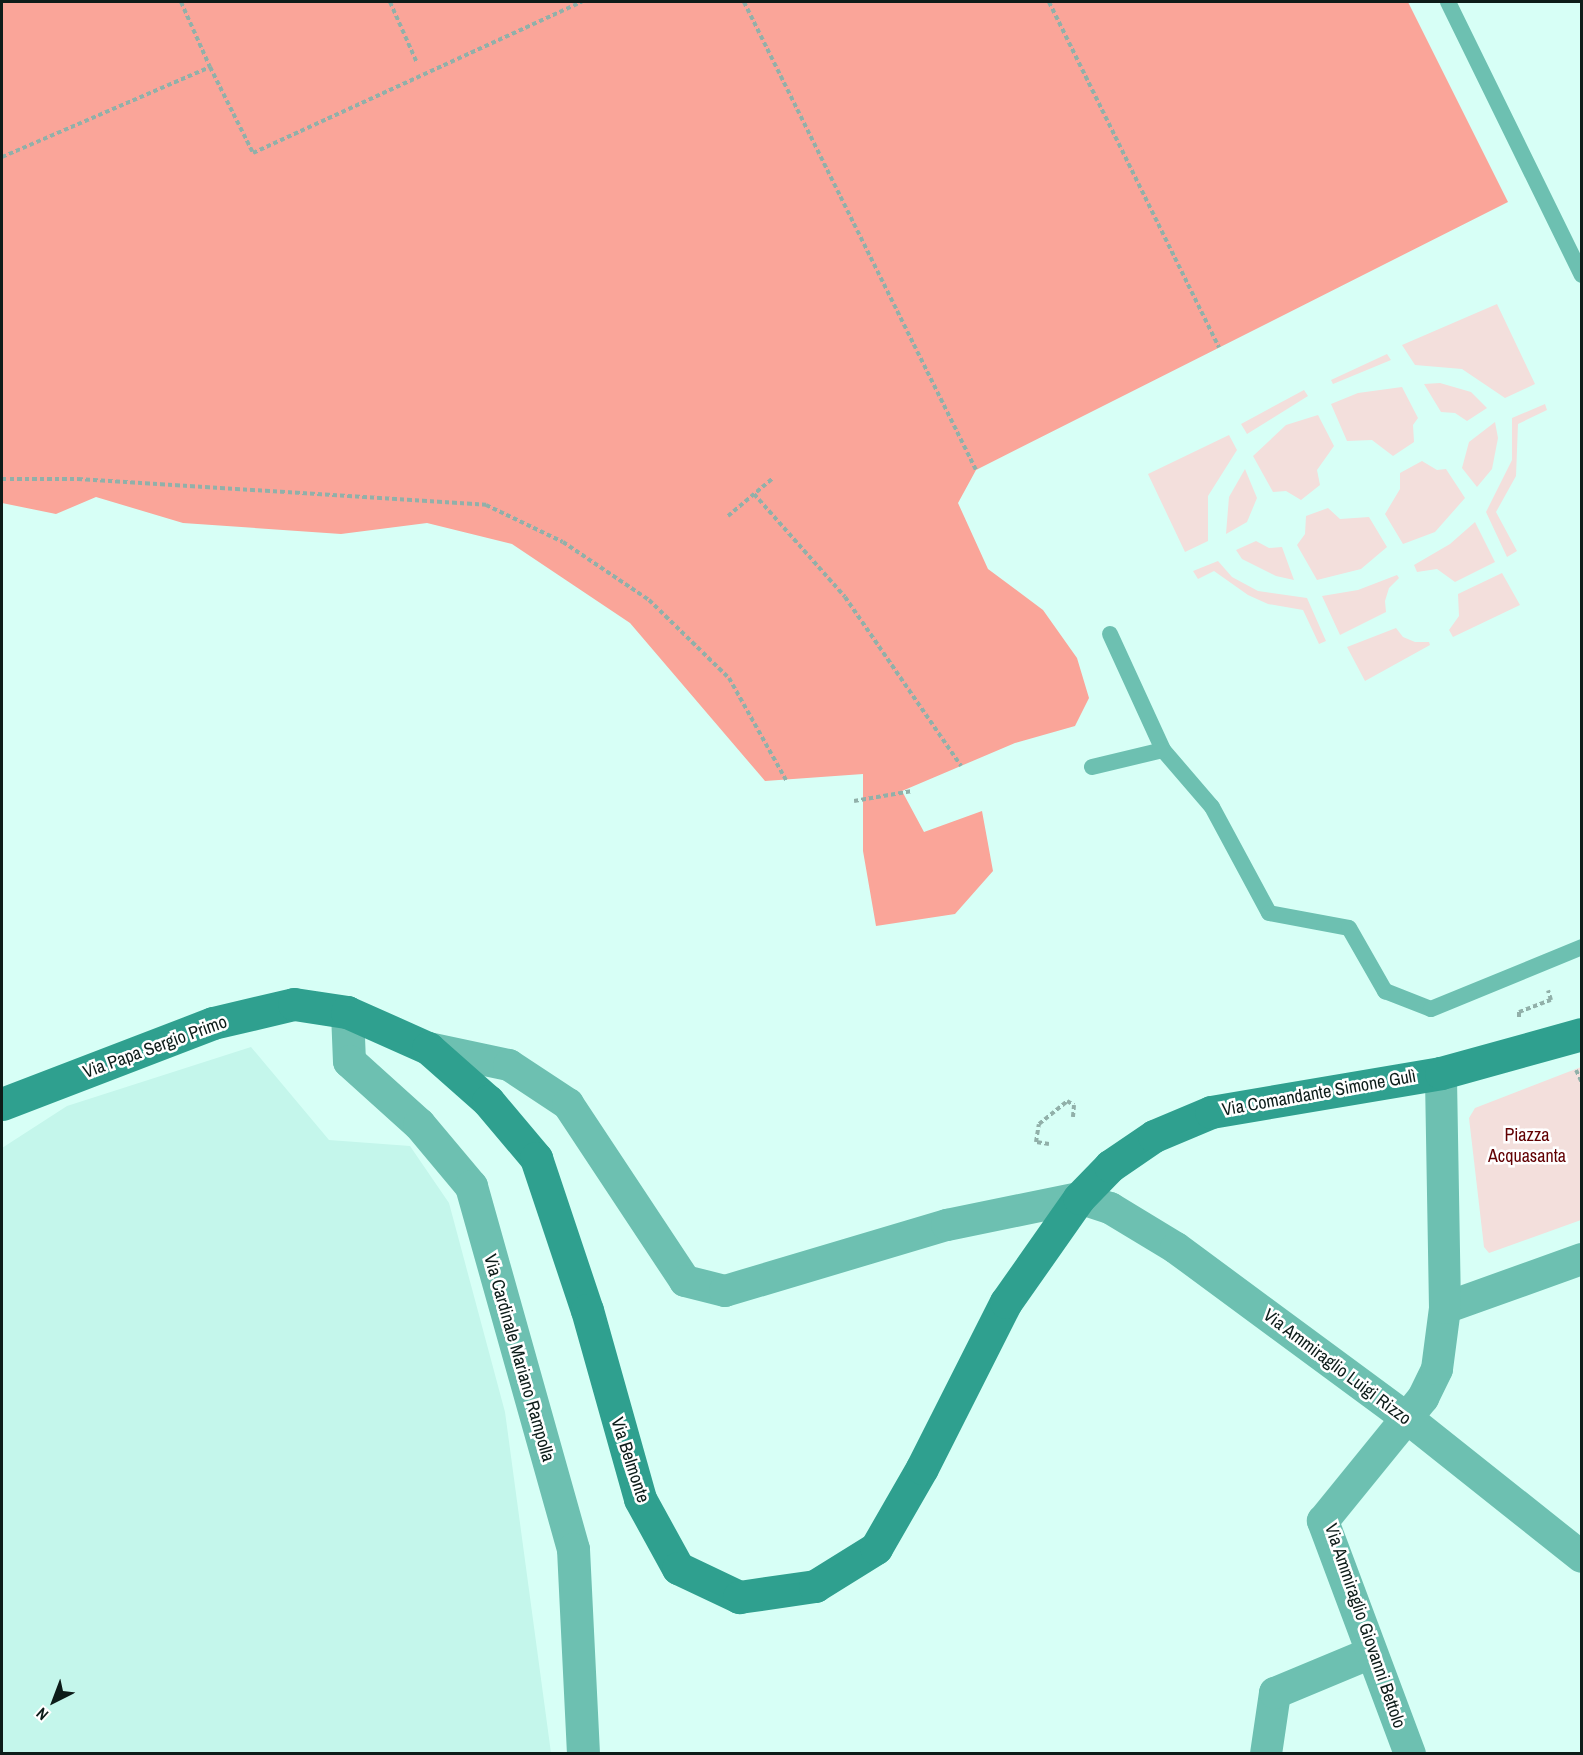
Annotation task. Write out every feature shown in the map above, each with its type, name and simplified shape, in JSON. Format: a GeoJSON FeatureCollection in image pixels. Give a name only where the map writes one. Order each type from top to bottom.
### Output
{"type":"FeatureCollection","features":[{"type":"Feature","properties":{"kind":"main road","name":"Via Papa Sergio Primo"},"geometry":{"type":"LineString","coordinates":[[2,1104],[213,1023],[294,1004],[347,1012]]}},
{"type":"Feature","properties":{"kind":"main road","name":"Via Belmonte"},"geometry":{"type":"LineString","coordinates":[[347,1012],[428,1048],[488,1101],[536,1158],[587,1310],[640,1499],[678,1568],[739,1597],[815,1586],[876,1548],[922,1468],[1006,1302],[1079,1198]]}},
{"type":"Feature","properties":{"kind":"main road","name":"Via Comandante Simone Gulì"},"geometry":{"type":"LineString","coordinates":[[1079,1198],[1110,1166],[1137,1148],[1202,1114],[1256,1101],[1441,1073],[1581,1034]]}},
{"type":"Feature","properties":{"kind":"street","name":"Via Cardinale Mariano Rampolla"},"geometry":{"type":"LineString","coordinates":[[347,1012],[350,1061],[419,1125],[471,1186],[573,1549],[583,1754]]}},
{"type":"Feature","properties":{"kind":"street"},"geometry":{"type":"LineString","coordinates":[[428,1048],[509,1065],[568,1104],[685,1281],[725,1292],[947,1225],[1079,1198]]}},
{"type":"Feature","properties":{"kind":"street"},"geometry":{"type":"LineString","coordinates":[[1407,1418],[1423,1398],[1437,1369],[1444,1308],[1441,1073]]}},
{"type":"Feature","properties":{"kind":"street","name":"Via Ammiraglio Luigi Rizzo"},"geometry":{"type":"LineString","coordinates":[[1079,1198],[1117,1211],[1176,1248],[1407,1418],[1581,1557]]}},
{"type":"Feature","properties":{"kind":"street"},"geometry":{"type":"LineString","coordinates":[[1444,1308],[1581,1259]]}},
{"type":"Feature","properties":{"kind":"street","name":"Via Ammiraglio Giovanni Bettolo"},"geometry":{"type":"LineString","coordinates":[[1407,1418],[1323,1521],[1410,1754]]}},
{"type":"Feature","properties":{"kind":"street"},"geometry":{"type":"LineString","coordinates":[[1266,1754],[1275,1693],[1371,1653]]}},
{"type":"Feature","properties":{"kind":"lane"},"geometry":{"type":"LineString","coordinates":[[1448,2],[1581,275]]}},
{"type":"Feature","properties":{"kind":"lane"},"geometry":{"type":"LineString","coordinates":[[1110,634],[1163,750],[1212,807],[1269,913],[1349,928],[1386,991],[1431,1009],[1581,947]]}},
{"type":"Feature","properties":{"kind":"lane"},"geometry":{"type":"LineString","coordinates":[[1092,767],[1163,750]]}},
{"type":"Feature","properties":{"kind":"path"},"geometry":{"type":"LineString","coordinates":[[181,2],[253,153],[582,2]]}},
{"type":"Feature","properties":{"kind":"path"},"geometry":{"type":"LineString","coordinates":[[390,2],[417,63]]}},
{"type":"Feature","properties":{"kind":"path"},"geometry":{"type":"LineString","coordinates":[[744,2],[976,470]]}},
{"type":"Feature","properties":{"kind":"path"},"geometry":{"type":"LineString","coordinates":[[1049,2],[1219,347]]}},
{"type":"Feature","properties":{"kind":"path"},"geometry":{"type":"LineString","coordinates":[[2,157],[210,67]]}},
{"type":"Feature","properties":{"kind":"path"},"geometry":{"type":"LineString","coordinates":[[728,516],[773,478]]}},
{"type":"Feature","properties":{"kind":"path"},"geometry":{"type":"LineString","coordinates":[[2,479],[102,480],[486,505],[562,542],[650,600],[729,678],[786,780]]}},
{"type":"Feature","properties":{"kind":"path"},"geometry":{"type":"LineString","coordinates":[[754,494],[845,597],[962,766]]}},
{"type":"Feature","properties":{"kind":"path"},"geometry":{"type":"LineString","coordinates":[[854,801],[912,791]]}},
{"type":"Feature","properties":{"kind":"path"},"geometry":{"type":"LineString","coordinates":[[1518,1011],[1551,1000]]}},
{"type":"Feature","properties":{"kind":"path"},"geometry":{"type":"LineString","coordinates":[[1576,1070],[1581,1083]]}},
{"type":"Feature","properties":{"kind":"path"},"geometry":{"type":"LineString","coordinates":[[1049,1144],[1036,1142],[1039,1124],[1067,1101],[1074,1105],[1073,1117]]}},
{"type":"Feature","properties":{"kind":"path"},"geometry":{"type":"LineString","coordinates":[[1581,1130],[1581,1146]]}},
{"type":"Feature","properties":{"kind":"shaded area"},"geometry":{"type":"Polygon","coordinates":[[[2,2],[1408,2],[1508,202],[976,470],[958,503],[988,569],[1043,610],[1077,658],[1089,698],[1075,726],[1015,743],[902,791],[924,832],[982,811],[993,871],[955,914],[876,926],[863,851],[863,774],[765,781],[630,623],[512,544],[427,523],[341,534],[183,523],[96,497],[56,514],[2,503],[2,2]]]}},
{"type":"Feature","properties":{"kind":"shaded area"},"geometry":{"type":"Polygon","coordinates":[[[251,1047],[329,1140],[410,1146],[449,1203],[505,1412],[551,1753],[2,1753],[2,1148],[67,1106],[251,1047]]]}},
{"type":"Feature","properties":{"kind":"green space"},"geometry":{"type":"Polygon","coordinates":[[[1497,304],[1535,384],[1505,398],[1462,369],[1415,365],[1402,345],[1497,304]]]}},
{"type":"Feature","properties":{"kind":"green space"},"geometry":{"type":"Polygon","coordinates":[[[1387,354],[1391,360],[1333,384],[1331,380],[1387,354]]]}},
{"type":"Feature","properties":{"kind":"green space"},"geometry":{"type":"Polygon","coordinates":[[[1440,383],[1471,392],[1487,408],[1467,421],[1455,413],[1441,412],[1424,384],[1440,383]]]}},
{"type":"Feature","properties":{"kind":"green space"},"geometry":{"type":"Polygon","coordinates":[[[1402,387],[1418,418],[1413,425],[1414,442],[1393,456],[1372,440],[1347,441],[1331,404],[1358,393],[1402,387]]]}},
{"type":"Feature","properties":{"kind":"green space"},"geometry":{"type":"Polygon","coordinates":[[[1304,390],[1308,396],[1247,434],[1241,424],[1304,390]]]}},
{"type":"Feature","properties":{"kind":"green space"},"geometry":{"type":"Polygon","coordinates":[[[1545,404],[1547,410],[1518,424],[1516,476],[1496,512],[1517,551],[1507,557],[1486,512],[1512,460],[1512,418],[1545,404]]]}},
{"type":"Feature","properties":{"kind":"green space"},"geometry":{"type":"Polygon","coordinates":[[[1318,415],[1334,446],[1317,470],[1320,485],[1301,500],[1286,491],[1273,492],[1253,456],[1286,425],[1318,415]]]}},
{"type":"Feature","properties":{"kind":"green space"},"geometry":{"type":"Polygon","coordinates":[[[1495,422],[1498,438],[1492,469],[1477,487],[1462,468],[1469,442],[1495,422]]]}},
{"type":"Feature","properties":{"kind":"green space"},"geometry":{"type":"Polygon","coordinates":[[[1229,435],[1237,450],[1208,496],[1208,541],[1185,552],[1148,474],[1229,435]]]}},
{"type":"Feature","properties":{"kind":"green space"},"geometry":{"type":"Polygon","coordinates":[[[1422,461],[1437,470],[1446,469],[1465,498],[1435,532],[1403,544],[1385,514],[1400,489],[1400,473],[1422,461]]]}},
{"type":"Feature","properties":{"kind":"green space"},"geometry":{"type":"Polygon","coordinates":[[[1245,469],[1257,498],[1247,522],[1226,534],[1229,497],[1245,469]]]}},
{"type":"Feature","properties":{"kind":"green space"},"geometry":{"type":"Polygon","coordinates":[[[1328,508],[1340,519],[1369,517],[1387,547],[1361,569],[1317,580],[1297,545],[1305,534],[1306,516],[1328,508]]]}},
{"type":"Feature","properties":{"kind":"green space"},"geometry":{"type":"Polygon","coordinates":[[[1475,522],[1495,562],[1455,582],[1437,569],[1417,572],[1414,565],[1450,544],[1475,522]]]}},
{"type":"Feature","properties":{"kind":"green space"},"geometry":{"type":"Polygon","coordinates":[[[1256,541],[1269,548],[1282,547],[1294,580],[1276,576],[1242,559],[1236,550],[1256,541]]]}},
{"type":"Feature","properties":{"kind":"green space"},"geometry":{"type":"Polygon","coordinates":[[[1218,561],[1232,577],[1258,591],[1307,598],[1326,641],[1319,644],[1303,610],[1268,604],[1248,595],[1214,571],[1198,579],[1193,571],[1218,561]]]}},
{"type":"Feature","properties":{"kind":"green space"},"geometry":{"type":"Polygon","coordinates":[[[1502,573],[1520,605],[1453,637],[1449,630],[1459,616],[1458,594],[1502,573]]]}},
{"type":"Feature","properties":{"kind":"green space"},"geometry":{"type":"Polygon","coordinates":[[[1397,575],[1399,578],[1389,588],[1385,601],[1386,612],[1340,635],[1322,596],[1358,590],[1397,575]]]}},
{"type":"Feature","properties":{"kind":"green space"},"geometry":{"type":"Polygon","coordinates":[[[1396,628],[1403,637],[1415,642],[1429,642],[1430,645],[1365,681],[1347,647],[1396,628]]]}},
{"type":"Feature","properties":{"kind":"green space","name":"Piazza Acquasanta"},"geometry":{"type":"Polygon","coordinates":[[[1581,1067],[1581,1220],[1489,1253],[1484,1247],[1469,1118],[1475,1108],[1581,1067]]]}}]}
